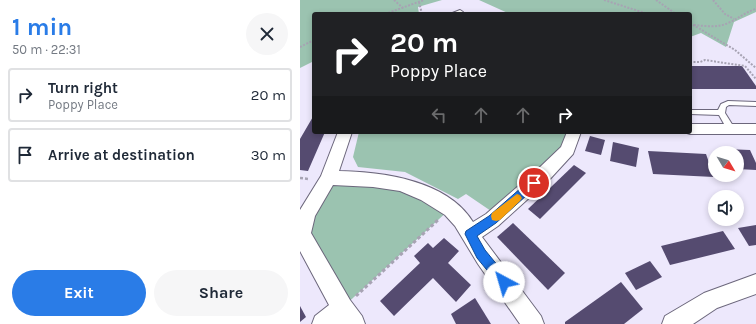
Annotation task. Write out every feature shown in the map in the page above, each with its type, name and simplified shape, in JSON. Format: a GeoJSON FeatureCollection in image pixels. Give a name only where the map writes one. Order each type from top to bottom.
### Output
{"type":"FeatureCollection","features":[{"type":"Feature","properties":{"kind":"street"},"geometry":{"type":"LineString","coordinates":[[692,129],[756,129]]}},
{"type":"Feature","properties":{"kind":"street"},"geometry":{"type":"LineString","coordinates":[[323,324],[348,316],[300,234],[307,214],[328,178],[344,134]]}},
{"type":"Feature","properties":{"kind":"street"},"geometry":{"type":"LineString","coordinates":[[470,234],[492,220],[544,174],[568,150],[573,134]]}},
{"type":"Feature","properties":{"kind":"street"},"geometry":{"type":"LineString","coordinates":[[328,178],[367,179],[396,183],[416,188],[450,209],[460,217],[481,254],[504,282],[533,324]]}},
{"type":"Feature","properties":{"kind":"street"},"geometry":{"type":"LineString","coordinates":[[673,324],[711,300],[756,284]]}},
{"type":"Feature","properties":{"kind":"lane"},"geometry":{"type":"LineString","coordinates":[[731,129],[721,113],[723,106],[728,103],[756,104]]}},
{"type":"Feature","properties":{"kind":"lane"},"geometry":{"type":"LineString","coordinates":[[692,112],[721,113]]}},
{"type":"Feature","properties":{"kind":"path"},"geometry":{"type":"LineString","coordinates":[[394,0],[403,8]]}},
{"type":"Feature","properties":{"kind":"path"},"geometry":{"type":"LineString","coordinates":[[391,12],[424,0]]}},
{"type":"Feature","properties":{"kind":"path"},"geometry":{"type":"LineString","coordinates":[[604,0],[642,12]]}},
{"type":"Feature","properties":{"kind":"path"},"geometry":{"type":"LineString","coordinates":[[656,0],[673,12]]}},
{"type":"Feature","properties":{"kind":"path"},"geometry":{"type":"LineString","coordinates":[[713,0],[725,14],[734,20]]}},
{"type":"Feature","properties":{"kind":"path"},"geometry":{"type":"LineString","coordinates":[[419,2],[422,12]]}},
{"type":"Feature","properties":{"kind":"path"},"geometry":{"type":"LineString","coordinates":[[694,25],[711,27],[728,24],[749,10],[756,9]]}},
{"type":"Feature","properties":{"kind":"path"},"geometry":{"type":"LineString","coordinates":[[694,25],[734,50],[756,68]]}},
{"type":"Feature","properties":{"kind":"path"},"geometry":{"type":"LineString","coordinates":[[300,47],[312,41]]}},
{"type":"Feature","properties":{"kind":"path"},"geometry":{"type":"LineString","coordinates":[[692,62],[700,62],[705,60],[739,64],[745,66],[756,80]]}},
{"type":"Feature","properties":{"kind":"path"},"geometry":{"type":"LineString","coordinates":[[348,316],[450,209]]}},
{"type":"Feature","properties":{"kind":"green space"},"geometry":{"type":"Polygon","coordinates":[[[300,0],[442,0],[418,7],[419,12],[312,12],[312,62],[300,68],[300,0]]]}},
{"type":"Feature","properties":{"kind":"green space"},"geometry":{"type":"Polygon","coordinates":[[[479,0],[756,0],[756,12],[734,22],[726,47],[701,33],[692,36],[692,12],[506,12],[479,0]]]}},
{"type":"Feature","properties":{"kind":"green space"},"geometry":{"type":"Polygon","coordinates":[[[359,134],[567,134],[558,155],[491,211],[466,194],[458,199],[405,172],[358,167],[353,157],[359,134]]]}},
{"type":"Feature","properties":{"kind":"green space"},"geometry":{"type":"Polygon","coordinates":[[[328,178],[367,179],[450,209],[342,308],[309,251],[307,214],[328,178]]]}},
{"type":"Feature","properties":{"kind":"building"},"geometry":{"type":"Polygon","coordinates":[[[692,66],[742,66],[756,86],[756,89],[692,89],[692,66]]]}},
{"type":"Feature","properties":{"kind":"building"},"geometry":{"type":"Polygon","coordinates":[[[312,118],[312,134],[324,134],[308,171],[300,170],[300,139],[312,118]]]}},
{"type":"Feature","properties":{"kind":"building"},"geometry":{"type":"Polygon","coordinates":[[[590,136],[605,140],[601,155],[585,151],[590,136]]]}},
{"type":"Feature","properties":{"kind":"building"},"geometry":{"type":"Polygon","coordinates":[[[613,142],[639,148],[636,167],[610,161],[613,142]]]}},
{"type":"Feature","properties":{"kind":"building"},"geometry":{"type":"Polygon","coordinates":[[[744,150],[750,150],[756,163],[756,170],[744,169],[744,150]]]}},
{"type":"Feature","properties":{"kind":"building"},"geometry":{"type":"Polygon","coordinates":[[[648,151],[706,154],[708,160],[708,177],[653,174],[648,151]]]}},
{"type":"Feature","properties":{"kind":"building"},"geometry":{"type":"Polygon","coordinates":[[[574,165],[586,173],[540,219],[528,209],[574,165]]]}},
{"type":"Feature","properties":{"kind":"building"},"geometry":{"type":"Polygon","coordinates":[[[513,223],[565,273],[548,290],[497,237],[513,223]]]}},
{"type":"Feature","properties":{"kind":"building"},"geometry":{"type":"Polygon","coordinates":[[[756,225],[756,245],[749,246],[738,228],[756,225]]]}},
{"type":"Feature","properties":{"kind":"building"},"geometry":{"type":"Polygon","coordinates":[[[723,231],[735,249],[670,265],[661,246],[723,231]]]}},
{"type":"Feature","properties":{"kind":"building"},"geometry":{"type":"Polygon","coordinates":[[[444,238],[459,251],[448,263],[471,285],[456,302],[433,278],[394,316],[380,301],[420,263],[414,256],[428,243],[433,248],[444,238]]]}},
{"type":"Feature","properties":{"kind":"building"},"geometry":{"type":"Polygon","coordinates":[[[650,261],[662,277],[636,290],[625,273],[650,261]]]}},
{"type":"Feature","properties":{"kind":"building"},"geometry":{"type":"Polygon","coordinates":[[[621,282],[643,309],[624,324],[565,324],[565,322],[621,282]]]}},
{"type":"Feature","properties":{"kind":"building"},"geometry":{"type":"Polygon","coordinates":[[[475,298],[491,324],[456,324],[451,314],[475,298]]]}},
{"type":"Feature","properties":{"kind":"building"},"geometry":{"type":"Polygon","coordinates":[[[300,306],[306,317],[300,322],[300,306]]]}},
{"type":"Feature","properties":{"kind":"slow traffic"},"geometry":{"type":"LineString","coordinates":[[496,216],[517,198]]}},
{"type":"Feature","properties":{"kind":"route"},"geometry":{"type":"LineString","coordinates":[[504,282],[481,254],[470,234],[492,220],[534,183]]}}]}
